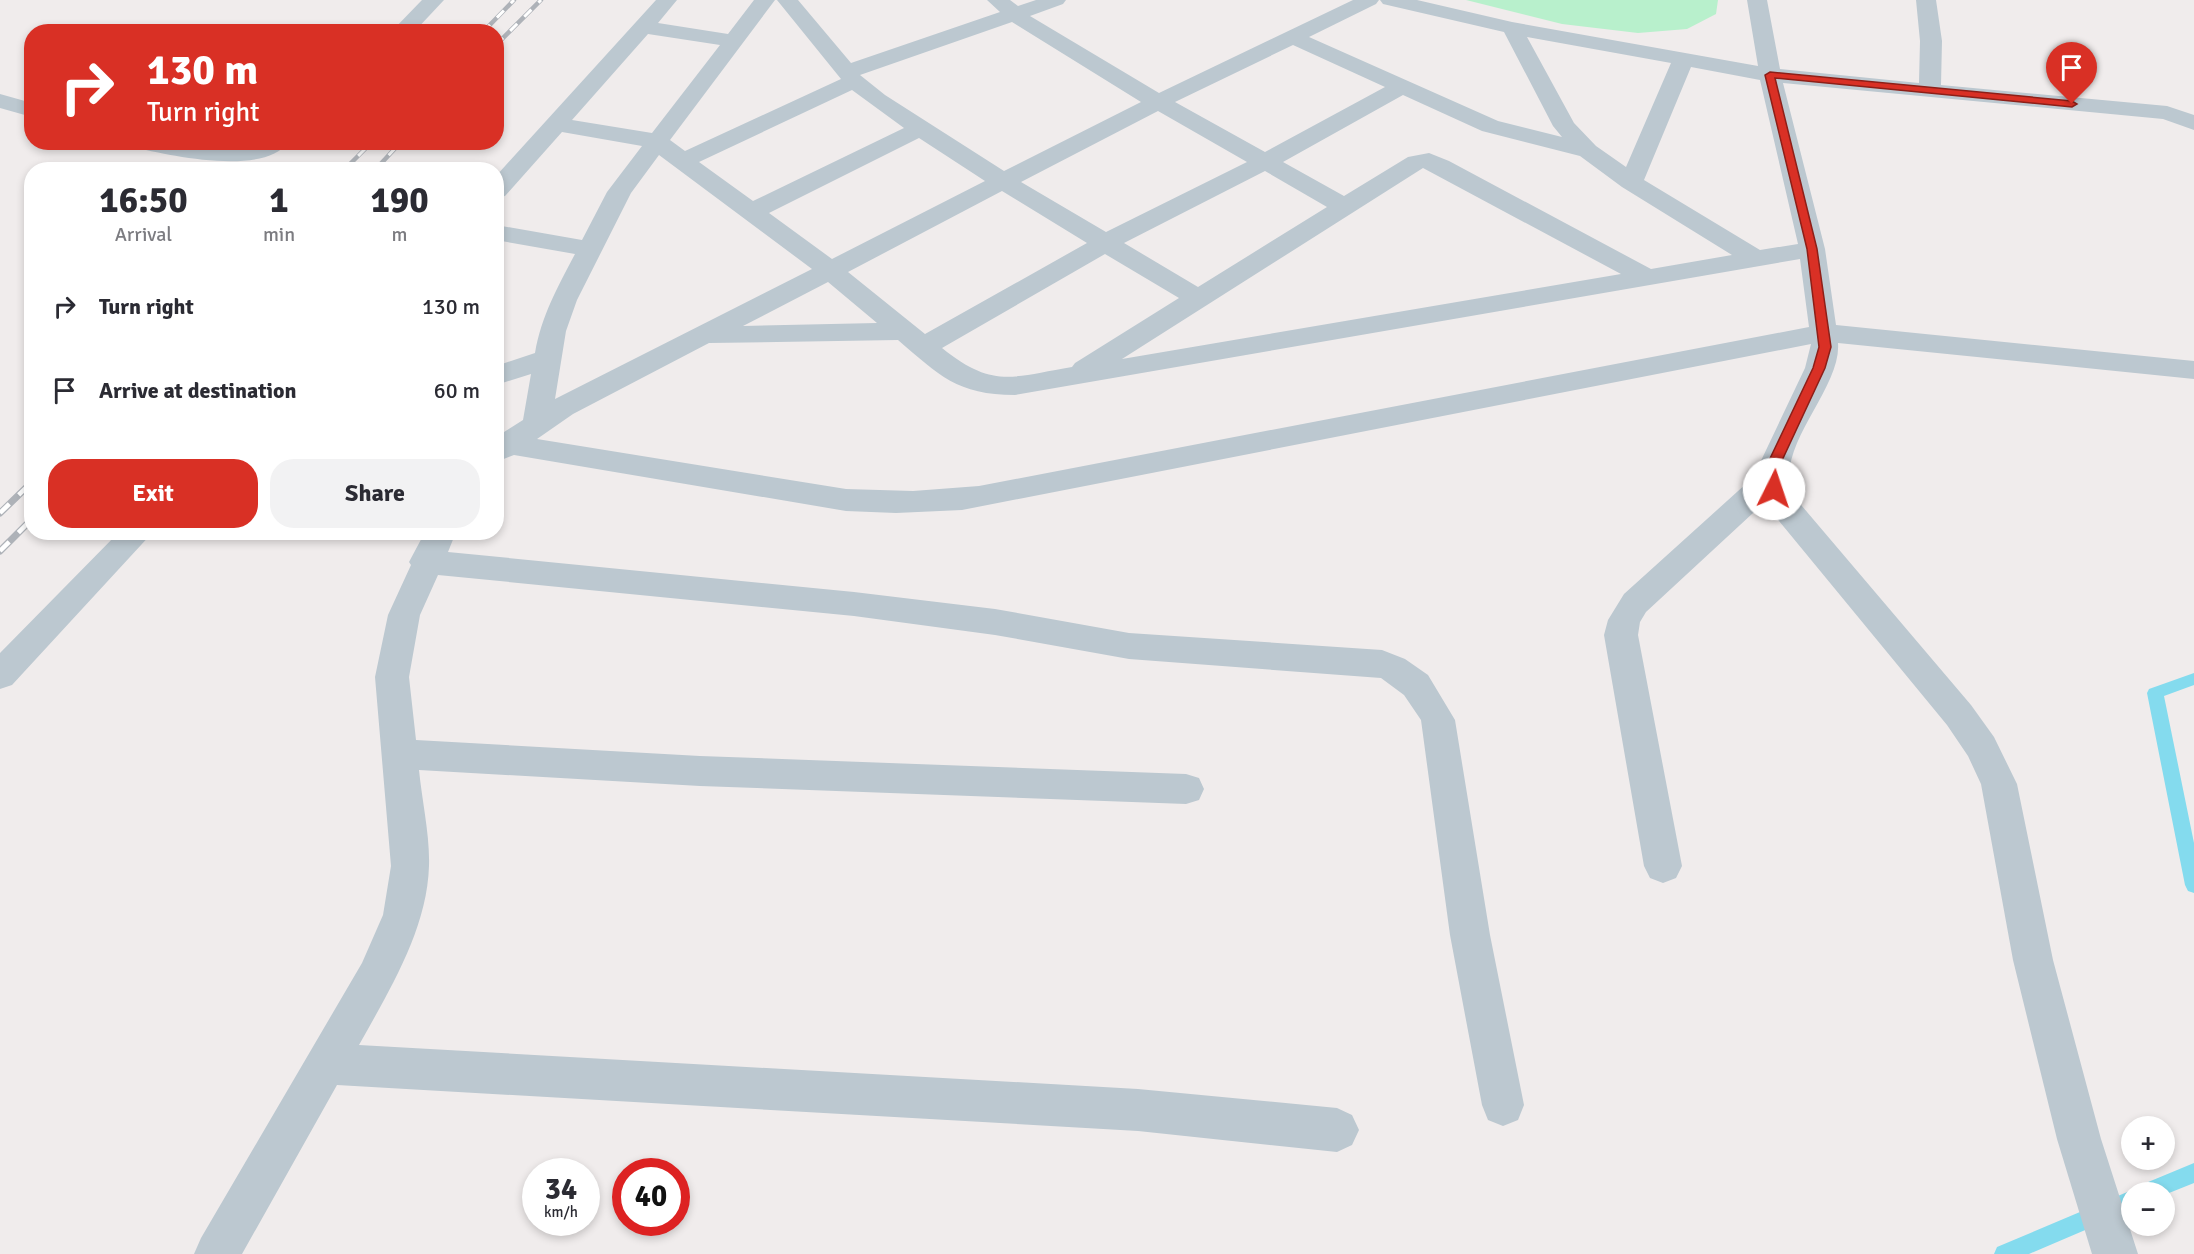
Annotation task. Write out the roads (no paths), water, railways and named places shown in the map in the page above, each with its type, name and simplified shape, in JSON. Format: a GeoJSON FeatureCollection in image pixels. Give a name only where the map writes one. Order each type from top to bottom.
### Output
{"type":"FeatureCollection","features":[{"type":"Feature","properties":{"kind":"street"},"geometry":{"type":"LineString","coordinates":[[409,24],[434,0]]}},
{"type":"Feature","properties":{"kind":"street"},"geometry":{"type":"LineString","coordinates":[[504,182],[667,0]]}},
{"type":"Feature","properties":{"kind":"street"},"geometry":{"type":"LineString","coordinates":[[537,424],[552,331],[564,300],[619,192],[765,0]]}},
{"type":"Feature","properties":{"kind":"street"},"geometry":{"type":"LineString","coordinates":[[787,0],[850,76],[919,129],[1198,298]]}},
{"type":"Feature","properties":{"kind":"street"},"geometry":{"type":"LineString","coordinates":[[997,0],[1016,16],[1158,102],[1344,206]]}},
{"type":"Feature","properties":{"kind":"street"},"geometry":{"type":"LineString","coordinates":[[682,161],[850,76],[1056,0]]}},
{"type":"Feature","properties":{"kind":"street"},"geometry":{"type":"LineString","coordinates":[[504,447],[563,407],[1158,102],[1369,0]]}},
{"type":"Feature","properties":{"kind":"street"},"geometry":{"type":"LineString","coordinates":[[1390,0],[1512,28],[1770,75],[2167,113],[2194,123]]}},
{"type":"Feature","properties":{"kind":"street"},"geometry":{"type":"LineString","coordinates":[[1757,0],[1770,75],[1812,249],[1825,347],[1819,368],[1773,467],[1774,489],[1785,507],[1959,715],[1981,747],[1999,784],[2009,826],[2033,960],[2079,1139],[2115,1254]]}},
{"type":"Feature","properties":{"kind":"street"},"geometry":{"type":"LineString","coordinates":[[1926,0],[1931,41],[1930,90]]}},
{"type":"Feature","properties":{"kind":"street"},"geometry":{"type":"LineString","coordinates":[[643,27],[734,41]]}},
{"type":"Feature","properties":{"kind":"street"},"geometry":{"type":"LineString","coordinates":[[1512,28],[1564,126],[1588,151],[1631,182],[1756,259]]}},
{"type":"Feature","properties":{"kind":"street"},"geometry":{"type":"LineString","coordinates":[[1292,37],[1490,126],[1588,151]]}},
{"type":"Feature","properties":{"kind":"street"},"geometry":{"type":"LineString","coordinates":[[1631,182],[1684,58]]}},
{"type":"Feature","properties":{"kind":"street"},"geometry":{"type":"LineString","coordinates":[[703,335],[914,339],[1265,162],[1402,87]]}},
{"type":"Feature","properties":{"kind":"street"},"geometry":{"type":"LineString","coordinates":[[0,100],[24,108]]}},
{"type":"Feature","properties":{"kind":"street"},"geometry":{"type":"LineString","coordinates":[[557,123],[656,141],[830,270],[956,374],[986,386],[1015,386],[1812,249]]}},
{"type":"Feature","properties":{"kind":"street"},"geometry":{"type":"LineString","coordinates":[[751,212],[919,129]]}},
{"type":"Feature","properties":{"kind":"street"},"geometry":{"type":"LineString","coordinates":[[191,150],[229,156],[259,150]]}},
{"type":"Feature","properties":{"kind":"street"},"geometry":{"type":"LineString","coordinates":[[1073,376],[1416,162],[1429,160],[1648,278]]}},
{"type":"Feature","properties":{"kind":"street"},"geometry":{"type":"LineString","coordinates":[[504,233],[590,249]]}},
{"type":"Feature","properties":{"kind":"street"},"geometry":{"type":"LineString","coordinates":[[504,449],[846,500],[891,504],[928,503],[980,497],[1824,333],[2194,370]]}},
{"type":"Feature","properties":{"kind":"street"},"geometry":{"type":"LineString","coordinates":[[504,373],[548,358]]}},
{"type":"Feature","properties":{"kind":"street"},"geometry":{"type":"LineString","coordinates":[[1663,866],[1627,675],[1621,635],[1624,620],[1635,603],[1773,477]]}},
{"type":"Feature","properties":{"kind":"street"},"geometry":{"type":"LineString","coordinates":[[0,675],[130,540]]}},
{"type":"Feature","properties":{"kind":"street"},"geometry":{"type":"LineString","coordinates":[[217,1254],[376,976],[402,915],[410,866],[392,677],[395,650],[404,615],[433,547],[995,622],[1128,646],[1382,663],[1406,674],[1424,693],[1438,720],[1470,935],[1503,1105]]}},
{"type":"Feature","properties":{"kind":"street"},"geometry":{"type":"LineString","coordinates":[[399,754],[700,771],[1186,789]]}},
{"type":"Feature","properties":{"kind":"street"},"geometry":{"type":"LineString","coordinates":[[326,1064],[1138,1110],[1337,1130]]}},
{"type":"Feature","properties":{"kind":"waterway"},"geometry":{"type":"LineString","coordinates":[[2194,679],[2155,693],[2194,885]]}},
{"type":"Feature","properties":{"kind":"waterway"},"geometry":{"type":"LineString","coordinates":[[2172,1182],[2194,1173]]}},
{"type":"Feature","properties":{"kind":"waterway"},"geometry":{"type":"LineString","coordinates":[[2004,1254],[2121,1205]]}},
{"type":"Feature","properties":{"kind":"railway"},"geometry":{"type":"LineString","coordinates":[[491,24],[514,0]]}},
{"type":"Feature","properties":{"kind":"railway"},"geometry":{"type":"LineString","coordinates":[[504,37],[541,0]]}},
{"type":"Feature","properties":{"kind":"railway"},"geometry":{"type":"LineString","coordinates":[[352,162],[364,150]]}},
{"type":"Feature","properties":{"kind":"railway"},"geometry":{"type":"LineString","coordinates":[[382,162],[394,150]]}},
{"type":"Feature","properties":{"kind":"railway"},"geometry":{"type":"LineString","coordinates":[[0,513],[24,490]]}},
{"type":"Feature","properties":{"kind":"railway"},"geometry":{"type":"LineString","coordinates":[[0,551],[24,527]]}}]}
